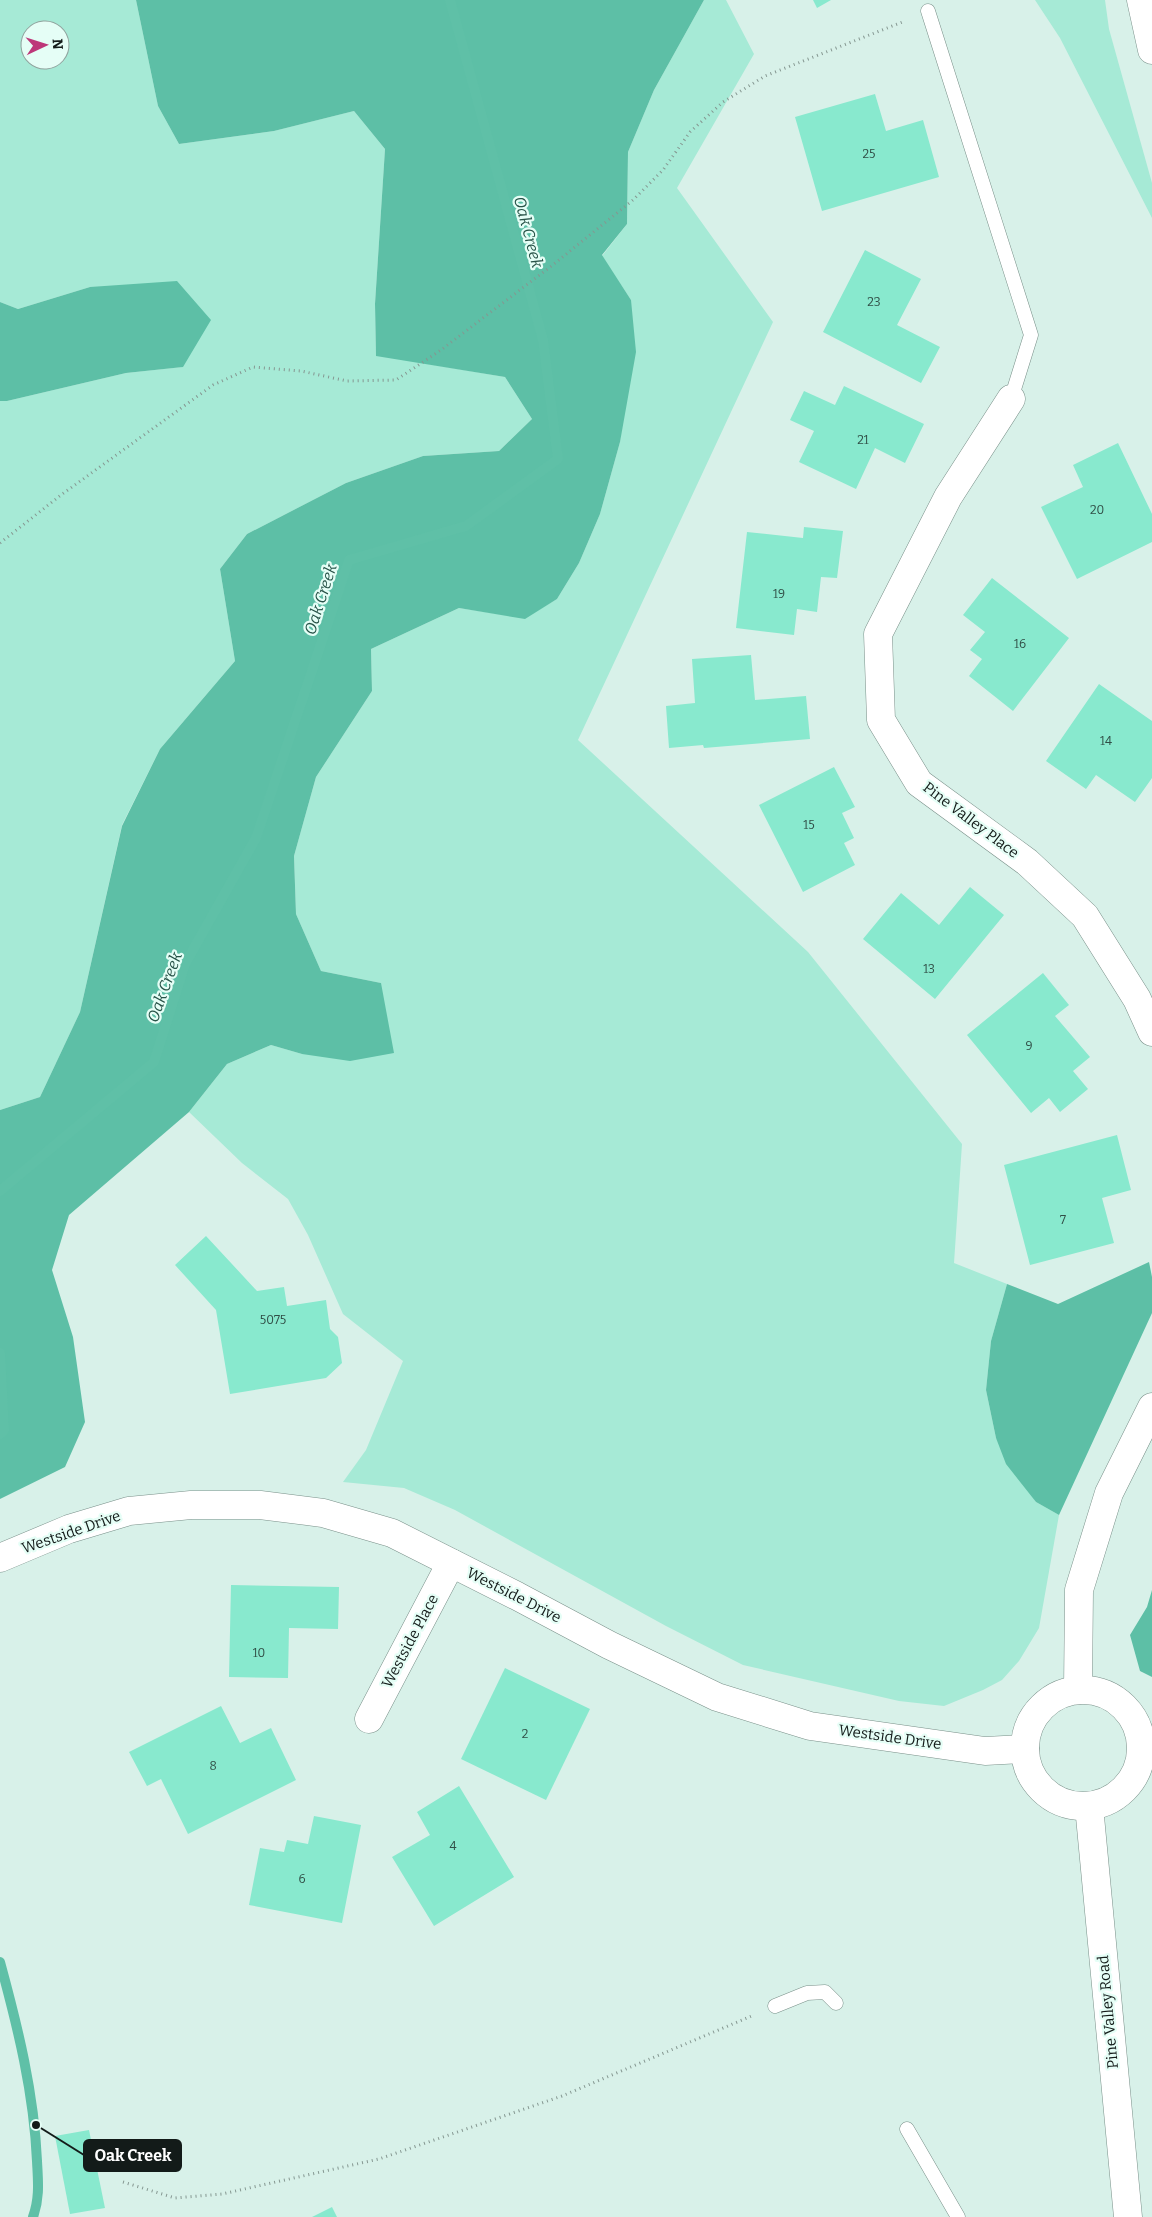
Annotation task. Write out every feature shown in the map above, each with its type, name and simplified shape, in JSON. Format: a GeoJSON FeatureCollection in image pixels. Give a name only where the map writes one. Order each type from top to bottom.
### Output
{"type":"FeatureCollection","features":[{"type":"Feature","properties":{"kind":"street"},"geometry":{"type":"LineString","coordinates":[[1141,0],[1152,50]]}},
{"type":"Feature","properties":{"kind":"street","name":"Pine Valley Place"},"geometry":{"type":"LineString","coordinates":[[1011,399],[948,497],[878,634],[881,720],[919,783],[1027,862],[1084,916],[1137,999],[1152,1032]]}},
{"type":"Feature","properties":{"kind":"street"},"geometry":{"type":"LineString","coordinates":[[1078,1690],[1079,1590],[1109,1493],[1152,1407]]}},
{"type":"Feature","properties":{"kind":"street","name":"Westside Drive"},"geometry":{"type":"LineString","coordinates":[[0,1558],[69,1529],[129,1511],[191,1505],[260,1505],[323,1513],[384,1531],[518,1596],[608,1645],[717,1698],[810,1726],[985,1751],[1025,1749]]}},
{"type":"Feature","properties":{"kind":"street","name":"Westside Place"},"geometry":{"type":"LineString","coordinates":[[369,1720],[451,1564]]}},
{"type":"Feature","properties":{"kind":"street"},"geometry":{"type":"LineString","coordinates":[[1078,1690],[1095,1691],[1111,1697],[1124,1707],[1146,1736],[1135,1775],[1124,1790],[1108,1801],[1089,1806],[1070,1805],[1052,1798],[1038,1785],[1029,1768],[1025,1749],[1027,1732],[1035,1716],[1046,1703],[1061,1694],[1078,1690]]}},
{"type":"Feature","properties":{"kind":"street","name":"Pine Valley Road"},"geometry":{"type":"LineString","coordinates":[[1089,1806],[1128,2217]]}},
{"type":"Feature","properties":{"kind":"lane"},"geometry":{"type":"LineString","coordinates":[[928,11],[1030,335],[1011,399]]}},
{"type":"Feature","properties":{"kind":"lane"},"geometry":{"type":"LineString","coordinates":[[775,2006],[807,1993],[825,1992],[836,2003]]}},
{"type":"Feature","properties":{"kind":"lane"},"geometry":{"type":"LineString","coordinates":[[907,2129],[958,2217]]}},
{"type":"Feature","properties":{"kind":"path"},"geometry":{"type":"LineString","coordinates":[[0,543],[62,495],[213,385],[253,366],[301,371],[347,381],[396,380],[441,350],[547,270],[633,200],[663,170],[690,132],[724,102],[765,76],[928,11]]}},
{"type":"Feature","properties":{"kind":"path"},"geometry":{"type":"LineString","coordinates":[[123,2182],[175,2198],[222,2194],[379,2159],[562,2096],[775,2006]]}},
{"type":"Feature","properties":{"kind":"green space"},"geometry":{"type":"Polygon","coordinates":[[[0,0],[136,0],[158,106],[179,144],[274,131],[354,111],[385,149],[375,304],[376,355],[505,377],[532,419],[499,451],[423,456],[346,483],[247,534],[220,569],[235,661],[160,749],[122,825],[80,1012],[40,1097],[0,1110],[0,401],[7,401],[126,373],[182,367],[90,287],[18,309],[0,302],[0,0]]]}},
{"type":"Feature","properties":{"kind":"green space"},"geometry":{"type":"Polygon","coordinates":[[[136,0],[704,0],[654,90],[628,152],[627,224],[602,255],[631,300],[636,352],[620,442],[600,514],[579,563],[557,599],[525,619],[459,608],[371,649],[372,691],[316,777],[294,856],[296,914],[321,971],[381,983],[394,1053],[350,1061],[302,1054],[271,1045],[227,1064],[189,1112],[69,1215],[52,1270],[73,1337],[85,1422],[65,1467],[0,1499],[0,1110],[40,1097],[80,1012],[122,826],[160,749],[235,661],[220,569],[247,534],[346,483],[423,456],[499,451],[532,419],[505,377],[376,356],[375,304],[385,149],[354,111],[274,131],[179,144],[158,106],[136,0]]]}},
{"type":"Feature","properties":{"kind":"green space"},"geometry":{"type":"Polygon","coordinates":[[[704,0],[726,0],[754,54],[677,188],[773,322],[578,740],[808,952],[962,1144],[954,1263],[1007,1284],[991,1341],[986,1390],[996,1438],[1036,1502],[1059,1515],[1039,1628],[1019,1661],[1002,1680],[944,1706],[899,1701],[743,1665],[666,1626],[455,1510],[404,1488],[343,1482],[366,1450],[403,1361],[343,1314],[308,1235],[288,1199],[242,1163],[189,1112],[227,1064],[271,1045],[302,1054],[381,983],[321,971],[296,914],[294,856],[316,777],[372,691],[371,649],[459,608],[525,618],[557,599],[579,563],[600,514],[620,442],[631,300],[602,256],[627,224],[628,152],[654,90],[704,0]]]}},
{"type":"Feature","properties":{"kind":"green space"},"geometry":{"type":"Polygon","coordinates":[[[1035,0],[1105,0],[1109,29],[1152,183],[1152,218],[1060,38],[1035,0]]]}},
{"type":"Feature","properties":{"kind":"green space"},"geometry":{"type":"Polygon","coordinates":[[[177,281],[211,320],[183,367],[126,373],[7,401],[0,401],[0,302],[18,309],[90,287],[177,281]]]}},
{"type":"Feature","properties":{"kind":"green space"},"geometry":{"type":"Polygon","coordinates":[[[1149,1262],[1152,1277],[1152,1313],[1059,1515],[1036,1502],[1006,1464],[996,1438],[986,1390],[991,1341],[1007,1284],[1058,1304],[1149,1262]]]}},
{"type":"Feature","properties":{"kind":"green space"},"geometry":{"type":"Polygon","coordinates":[[[1152,1590],[1152,1677],[1140,1671],[1130,1635],[1147,1607],[1152,1590]]]}},
{"type":"Feature","properties":{"kind":"building"},"geometry":{"type":"Polygon","coordinates":[[[813,0],[831,0],[817,8],[813,0]]]}},
{"type":"Feature","properties":{"kind":"building"},"geometry":{"type":"Polygon","coordinates":[[[875,94],[886,131],[923,120],[939,177],[822,211],[795,117],[875,94]]]}},
{"type":"Feature","properties":{"kind":"building"},"geometry":{"type":"Polygon","coordinates":[[[865,250],[921,279],[897,325],[940,347],[921,383],[823,332],[865,250]]]}},
{"type":"Feature","properties":{"kind":"building"},"geometry":{"type":"Polygon","coordinates":[[[844,386],[924,424],[905,463],[875,448],[856,489],[799,462],[814,431],[790,420],[804,391],[835,405],[844,386]]]}},
{"type":"Feature","properties":{"kind":"building"},"geometry":{"type":"Polygon","coordinates":[[[1118,443],[1152,514],[1152,542],[1077,579],[1041,507],[1083,487],[1073,465],[1118,443]]]}},
{"type":"Feature","properties":{"kind":"building"},"geometry":{"type":"Polygon","coordinates":[[[804,527],[843,531],[837,578],[821,577],[817,612],[797,609],[794,635],[736,628],[747,532],[803,538],[804,527]]]}},
{"type":"Feature","properties":{"kind":"building"},"geometry":{"type":"Polygon","coordinates":[[[992,578],[1069,638],[1013,711],[969,676],[982,659],[970,650],[985,632],[963,615],[992,578]]]}},
{"type":"Feature","properties":{"kind":"building"},"geometry":{"type":"Polygon","coordinates":[[[751,655],[755,700],[806,696],[810,739],[704,748],[703,745],[669,748],[666,706],[695,703],[692,659],[751,655]]]}},
{"type":"Feature","properties":{"kind":"building"},"geometry":{"type":"Polygon","coordinates":[[[1099,684],[1152,721],[1152,778],[1135,802],[1096,775],[1086,789],[1046,761],[1099,684]]]}},
{"type":"Feature","properties":{"kind":"building"},"geometry":{"type":"Polygon","coordinates":[[[834,767],[855,807],[842,813],[854,838],[844,843],[855,865],[803,892],[759,805],[834,767]]]}},
{"type":"Feature","properties":{"kind":"building"},"geometry":{"type":"Polygon","coordinates":[[[970,887],[1004,915],[935,999],[863,939],[901,893],[939,925],[970,887]]]}},
{"type":"Feature","properties":{"kind":"building"},"geometry":{"type":"Polygon","coordinates":[[[1043,973],[1069,1005],[1055,1016],[1090,1057],[1073,1071],[1088,1089],[1060,1112],[1049,1098],[1031,1113],[967,1035],[1043,973]]]}},
{"type":"Feature","properties":{"kind":"building"},"geometry":{"type":"Polygon","coordinates":[[[1117,1135],[1131,1190],[1102,1198],[1114,1243],[1030,1265],[1004,1165],[1117,1135]]]}},
{"type":"Feature","properties":{"kind":"building"},"geometry":{"type":"Polygon","coordinates":[[[206,1236],[257,1291],[284,1287],[287,1306],[326,1300],[330,1329],[338,1337],[342,1363],[326,1378],[230,1394],[216,1310],[175,1265],[206,1236]]]}},
{"type":"Feature","properties":{"kind":"building"},"geometry":{"type":"Polygon","coordinates":[[[231,1585],[339,1587],[338,1629],[289,1628],[288,1678],[229,1677],[231,1585]]]}},
{"type":"Feature","properties":{"kind":"building"},"geometry":{"type":"Polygon","coordinates":[[[505,1668],[590,1709],[546,1800],[461,1759],[505,1668]]]}},
{"type":"Feature","properties":{"kind":"building"},"geometry":{"type":"Polygon","coordinates":[[[221,1706],[240,1743],[271,1728],[296,1780],[188,1834],[161,1779],[147,1786],[129,1752],[221,1706]]]}},
{"type":"Feature","properties":{"kind":"building"},"geometry":{"type":"Polygon","coordinates":[[[459,1786],[514,1877],[434,1926],[392,1857],[430,1835],[417,1812],[459,1786]]]}},
{"type":"Feature","properties":{"kind":"building"},"geometry":{"type":"Polygon","coordinates":[[[314,1816],[361,1825],[342,1923],[249,1905],[260,1848],[284,1852],[287,1840],[308,1844],[314,1816]]]}},
{"type":"Feature","properties":{"kind":"building"},"geometry":{"type":"Polygon","coordinates":[[[89,2130],[105,2208],[70,2214],[55,2136],[89,2130]]]}},
{"type":"Feature","properties":{"kind":"building"},"geometry":{"type":"Polygon","coordinates":[[[332,2207],[337,2217],[312,2217],[332,2207]]]}},
{"type":"Feature","properties":{"kind":"waterway","name":"Oak Creek"},"geometry":{"type":"LineString","coordinates":[[0,1191],[154,1062],[185,964],[256,838],[349,560],[466,526],[558,459],[543,340],[450,0]]}},
{"type":"Feature","properties":{"kind":"waterway","name":"Oak Creek"},"geometry":{"type":"LineString","coordinates":[[0,1353],[4,1430],[0,1434]]}},
{"type":"Feature","properties":{"kind":"waterway","name":"Oak Creek"},"geometry":{"type":"LineString","coordinates":[[0,1962],[19,2036],[29,2086],[38,2182],[38,2196],[33,2217]]}},
{"type":"Feature","properties":{"kind":"place","name":"Oak Creek"},"geometry":{"type":"Point","coordinates":[36,2125]}}]}
